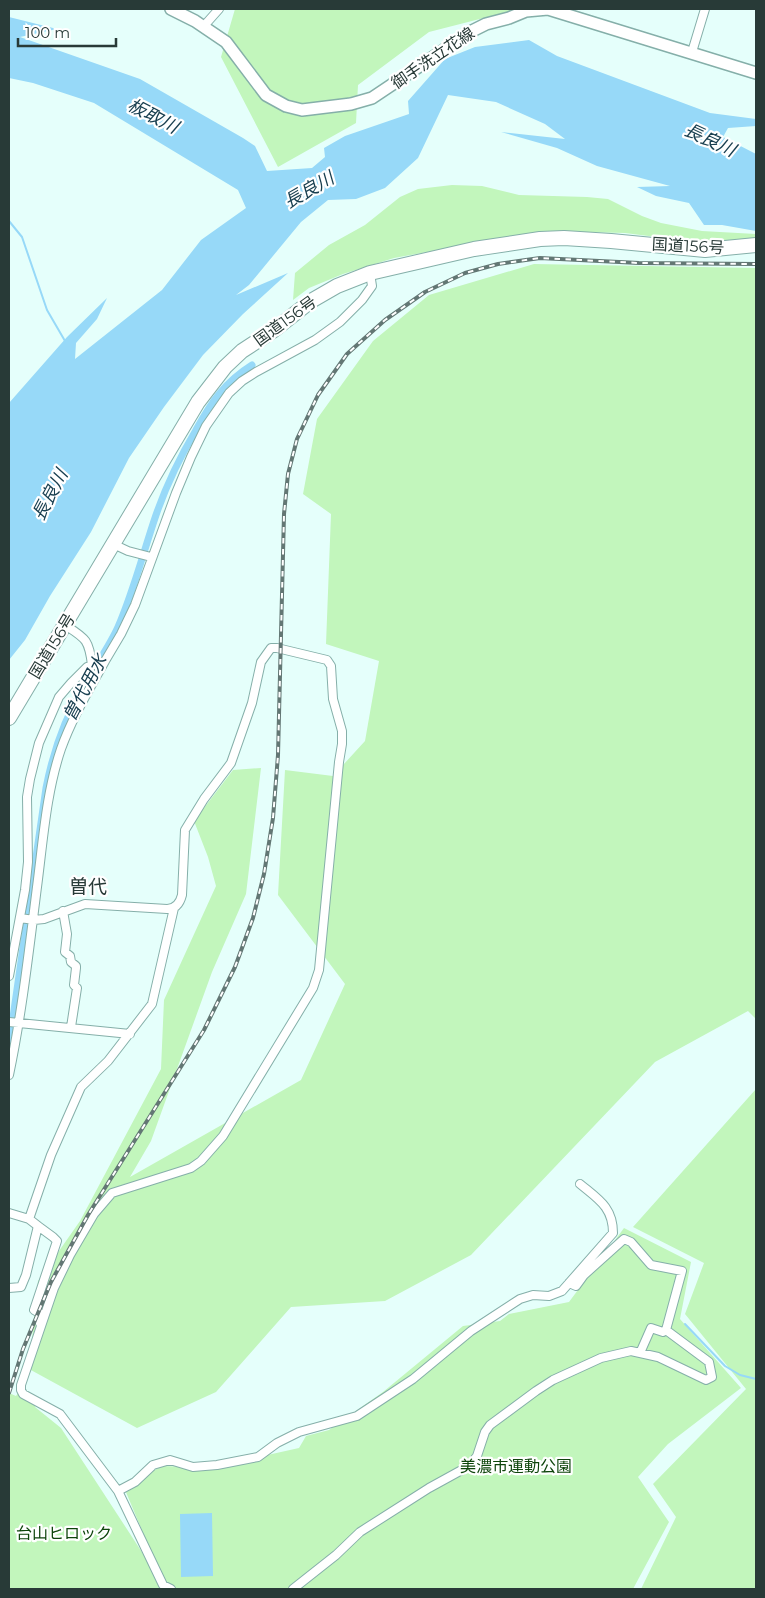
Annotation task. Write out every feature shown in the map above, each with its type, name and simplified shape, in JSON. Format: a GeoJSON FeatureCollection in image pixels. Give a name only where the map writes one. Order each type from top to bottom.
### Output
{"type":"FeatureCollection","features":[{"type":"Feature","properties":{"kind":"highway","name":"国道156号"},"geometry":{"type":"LineString","coordinates":[[9,718],[198,402],[225,367],[242,351],[274,330],[311,301],[336,286],[370,273],[474,250],[540,239],[564,238],[611,241],[705,250],[756,245]]}},
{"type":"Feature","properties":{"kind":"main road","name":"御手洗立花線"},"geometry":{"type":"LineString","coordinates":[[171,9],[226,42],[266,95],[286,106],[302,110],[351,104],[372,98],[472,31],[486,24],[526,11],[548,9],[756,73]]}},
{"type":"Feature","properties":{"kind":"street"},"geometry":{"type":"LineString","coordinates":[[203,27],[219,9]]}},
{"type":"Feature","properties":{"kind":"street"},"geometry":{"type":"LineString","coordinates":[[692,52],[705,9]]}},
{"type":"Feature","properties":{"kind":"street"},"geometry":{"type":"LineString","coordinates":[[9,1075],[34,862],[61,748],[98,663],[121,634],[134,605],[147,556],[191,457],[206,426],[229,393],[249,376],[314,340],[340,322],[362,300],[372,286],[370,273]]}},
{"type":"Feature","properties":{"kind":"street"},"geometry":{"type":"LineString","coordinates":[[113,544],[128,551],[147,556]]}},
{"type":"Feature","properties":{"kind":"street"},"geometry":{"type":"LineString","coordinates":[[65,626],[85,638],[91,655],[98,663]]}},
{"type":"Feature","properties":{"kind":"street"},"geometry":{"type":"LineString","coordinates":[[29,1219],[51,1155],[81,1087],[108,1061],[130,1034],[149,1010],[155,996],[174,908],[182,895],[185,830],[231,763],[252,703],[261,662],[271,648],[327,660],[332,666],[333,699],[342,730],[342,744],[338,762],[319,970],[313,988],[223,1136],[201,1161],[191,1168],[166,1174],[112,1193],[94,1214],[70,1255],[54,1288],[20,1390],[60,1414],[118,1491],[163,1585],[171,1589]]}},
{"type":"Feature","properties":{"kind":"street"},"geometry":{"type":"LineString","coordinates":[[9,976],[19,927],[27,919],[34,862],[27,797],[39,743],[60,697],[80,672],[98,663]]}},
{"type":"Feature","properties":{"kind":"street"},"geometry":{"type":"LineString","coordinates":[[27,919],[44,919],[85,904],[174,908]]}},
{"type":"Feature","properties":{"kind":"street"},"geometry":{"type":"LineString","coordinates":[[64,911],[67,934],[65,952],[70,956],[71,962],[76,968],[72,1027]]}},
{"type":"Feature","properties":{"kind":"street"},"geometry":{"type":"LineString","coordinates":[[9,929],[19,927]]}},
{"type":"Feature","properties":{"kind":"street"},"geometry":{"type":"LineString","coordinates":[[14,1022],[130,1034]]}},
{"type":"Feature","properties":{"kind":"street"},"geometry":{"type":"LineString","coordinates":[[118,1491],[134,1482],[153,1465],[170,1460],[193,1467],[217,1465],[258,1457],[277,1443],[298,1432],[357,1416],[413,1379],[471,1331],[520,1299],[533,1295],[549,1296],[562,1291],[613,1232],[611,1214],[605,1205],[580,1184]]}},
{"type":"Feature","properties":{"kind":"street"},"geometry":{"type":"LineString","coordinates":[[9,1213],[29,1219],[57,1241],[34,1310],[41,1314],[40,1329]]}},
{"type":"Feature","properties":{"kind":"street"},"geometry":{"type":"LineString","coordinates":[[9,1288],[21,1287],[26,1275],[38,1226]]}},
{"type":"Feature","properties":{"kind":"street"},"geometry":{"type":"LineString","coordinates":[[570,1283],[576,1286],[584,1275],[624,1239],[631,1242],[651,1265],[682,1272],[666,1330]]}},
{"type":"Feature","properties":{"kind":"street"},"geometry":{"type":"LineString","coordinates":[[293,1589],[336,1555],[360,1532],[429,1488],[469,1466],[476,1456],[490,1424],[553,1380],[601,1358],[631,1351],[658,1357],[706,1380],[712,1377],[709,1362],[666,1330],[663,1332],[651,1328],[640,1352]]}},
{"type":"Feature","properties":{"kind":"green space"},"geometry":{"type":"Polygon","coordinates":[[[235,9],[519,9],[429,32],[358,85],[356,123],[278,167],[221,57],[235,9]]]}},
{"type":"Feature","properties":{"kind":"green space"},"geometry":{"type":"Polygon","coordinates":[[[452,185],[482,186],[519,195],[608,199],[661,223],[702,231],[756,234],[756,238],[711,244],[625,233],[543,231],[394,258],[343,274],[309,288],[293,300],[295,273],[329,245],[365,225],[400,197],[418,189],[452,185]]]}},
{"type":"Feature","properties":{"kind":"green space"},"geometry":{"type":"Polygon","coordinates":[[[534,264],[756,268],[756,1019],[748,1011],[655,1062],[471,1255],[385,1301],[291,1307],[216,1392],[137,1428],[29,1369],[38,1281],[80,1221],[161,1069],[164,1000],[216,886],[208,857],[194,821],[233,770],[261,768],[246,894],[212,972],[151,1141],[130,1177],[301,1080],[345,984],[278,895],[285,770],[333,776],[365,741],[379,661],[326,644],[331,514],[303,494],[317,419],[373,341],[429,295],[534,264]]]}},
{"type":"Feature","properties":{"kind":"green space"},"geometry":{"type":"Polygon","coordinates":[[[756,1089],[756,1589],[641,1589],[676,1517],[653,1484],[746,1389],[685,1314],[704,1263],[633,1227],[756,1089]]]}},
{"type":"Feature","properties":{"kind":"green space","name":"美濃市運動公園"},"geometry":{"type":"Polygon","coordinates":[[[624,1228],[691,1262],[680,1319],[741,1388],[668,1444],[638,1477],[669,1522],[633,1589],[176,1589],[164,1583],[123,1485],[163,1466],[193,1467],[222,1465],[299,1448],[306,1436],[329,1430],[383,1392],[463,1326],[500,1321],[509,1314],[569,1302],[624,1228]]]}},
{"type":"Feature","properties":{"kind":"green space","name":"台山ヒロック"},"geometry":{"type":"Polygon","coordinates":[[[9,1393],[16,1396],[18,1393],[23,1398],[37,1402],[35,1407],[61,1428],[166,1589],[9,1589],[9,1393]]]}},
{"type":"Feature","properties":{"kind":"water"},"geometry":{"type":"Polygon","coordinates":[[[9,17],[57,29],[20,37],[140,79],[243,138],[255,146],[267,171],[312,168],[325,157],[324,148],[345,136],[409,114],[408,101],[445,59],[475,47],[529,40],[557,56],[710,113],[756,119],[756,126],[728,128],[723,137],[756,154],[756,231],[722,225],[704,225],[689,203],[656,196],[637,187],[670,186],[597,166],[557,148],[501,132],[565,139],[545,124],[496,102],[448,95],[418,158],[385,188],[356,199],[328,200],[301,222],[249,285],[236,295],[288,273],[243,314],[203,355],[164,407],[129,458],[91,532],[50,596],[25,640],[9,660],[9,403],[67,337],[107,298],[97,319],[76,343],[75,359],[162,290],[201,240],[246,208],[238,190],[94,103],[33,83],[9,78],[9,17]]]}},
{"type":"Feature","properties":{"kind":"water"},"geometry":{"type":"Polygon","coordinates":[[[212,1513],[213,1576],[181,1577],[180,1514],[212,1513]]]}},
{"type":"Feature","properties":{"kind":"waterway"},"geometry":{"type":"LineString","coordinates":[[9,221],[22,237],[47,310],[65,341]]}},
{"type":"Feature","properties":{"kind":"waterway","name":"曽代用水"},"geometry":{"type":"LineString","coordinates":[[9,1045],[46,788],[60,735],[77,698],[118,627],[134,585],[160,504],[179,461],[213,402],[234,378],[252,365]]}},
{"type":"Feature","properties":{"kind":"waterway"},"geometry":{"type":"LineString","coordinates":[[685,1324],[725,1366],[740,1375],[756,1379]]}},
{"type":"Feature","properties":{"kind":"railway"},"geometry":{"type":"LineString","coordinates":[[9,1393],[23,1349],[51,1282],[88,1215],[204,1030],[235,967],[253,918],[264,874],[273,818],[278,755],[284,514],[288,474],[297,439],[318,395],[347,354],[385,320],[425,292],[465,273],[498,264],[540,258],[639,263],[756,264]]}},
{"type":"Feature","properties":{"kind":"district","name":"曽代"},"geometry":{"type":"Point","coordinates":[88,886]}},
{"type":"Feature","properties":{"kind":"water label","name":"板取川"},"geometry":{"type":"Point","coordinates":[153,116]}},
{"type":"Feature","properties":{"kind":"water label","name":"長良川"},"geometry":{"type":"Point","coordinates":[710,140]}},
{"type":"Feature","properties":{"kind":"water label","name":"長良川"},"geometry":{"type":"Point","coordinates":[309,190]}},
{"type":"Feature","properties":{"kind":"water label","name":"長良川"},"geometry":{"type":"Point","coordinates":[50,495]}}]}
